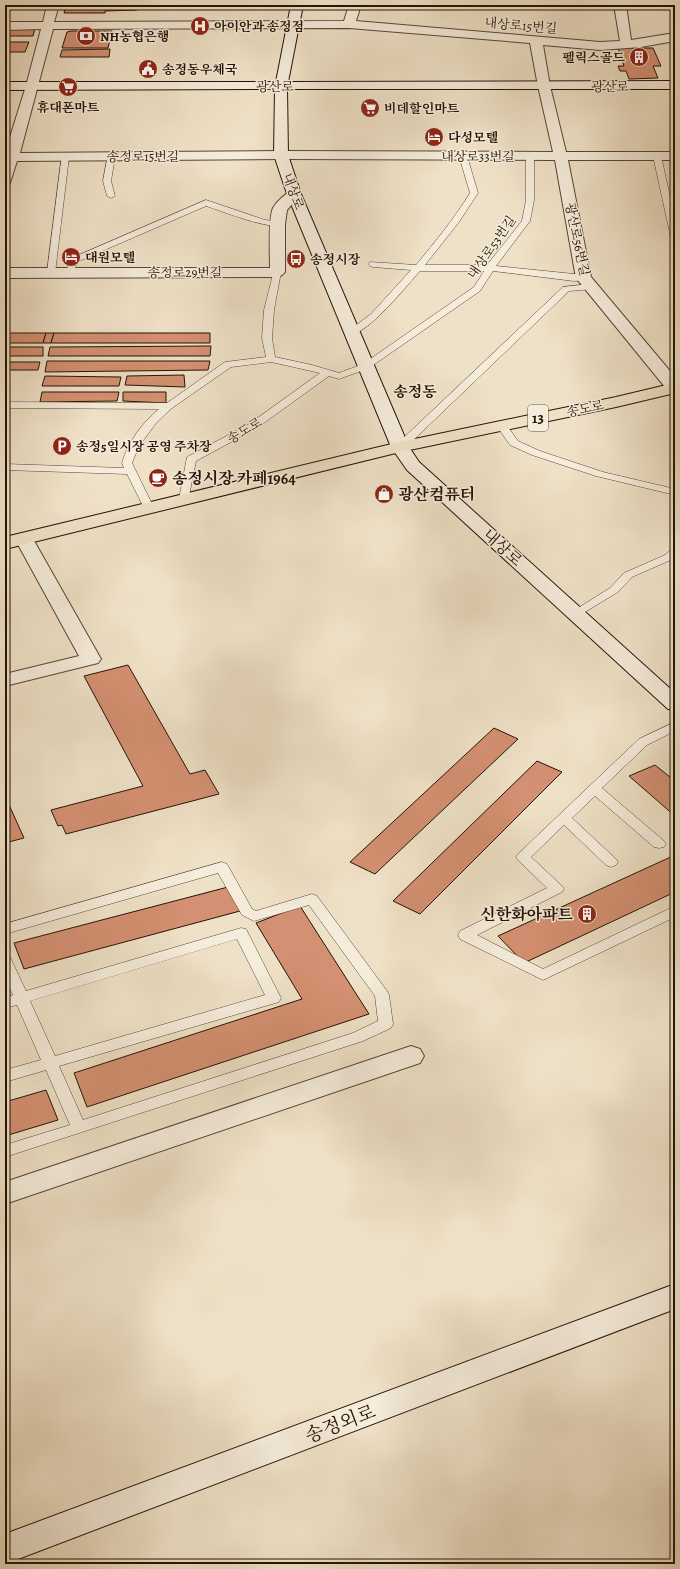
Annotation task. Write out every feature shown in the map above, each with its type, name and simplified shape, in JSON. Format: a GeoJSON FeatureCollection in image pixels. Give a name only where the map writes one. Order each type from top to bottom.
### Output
{"type":"FeatureCollection","features":[{"type":"Feature","properties":{"kind":"main road","name":"송도로"},"geometry":{"type":"LineString","coordinates":[[5,544],[400,447],[675,388]]}},
{"type":"Feature","properties":{"kind":"street"},"geometry":{"type":"LineString","coordinates":[[5,180],[9,157],[32,86],[53,5]]}},
{"type":"Feature","properties":{"kind":"street","name":"내상로"},"geometry":{"type":"LineString","coordinates":[[297,5],[280,86],[281,155],[294,194],[400,447],[413,466],[675,704]]}},
{"type":"Feature","properties":{"kind":"street"},"geometry":{"type":"LineString","coordinates":[[349,24],[355,5]]}},
{"type":"Feature","properties":{"kind":"street"},"geometry":{"type":"LineString","coordinates":[[620,5],[626,44]]}},
{"type":"Feature","properties":{"kind":"street","name":"내상로15번길"},"geometry":{"type":"LineString","coordinates":[[5,26],[349,24],[600,46],[675,37]]}},
{"type":"Feature","properties":{"kind":"street"},"geometry":{"type":"LineString","coordinates":[[536,41],[544,86]]}},
{"type":"Feature","properties":{"kind":"street","name":"광산로"},"geometry":{"type":"LineString","coordinates":[[5,86],[675,86]]}},
{"type":"Feature","properties":{"kind":"street","name":"광산로56번길"},"geometry":{"type":"LineString","coordinates":[[544,86],[561,157],[587,282],[675,388]]}},
{"type":"Feature","properties":{"kind":"street","name":"내상로33번길"},"geometry":{"type":"LineString","coordinates":[[281,155],[530,157],[675,156]]}},
{"type":"Feature","properties":{"kind":"street","name":"송정로15번길"},"geometry":{"type":"LineString","coordinates":[[9,157],[281,155]]}},
{"type":"Feature","properties":{"kind":"street"},"geometry":{"type":"LineString","coordinates":[[277,272],[278,224],[280,209],[294,194]]}},
{"type":"Feature","properties":{"kind":"street","name":"송정로29번길"},"geometry":{"type":"LineString","coordinates":[[5,272],[277,272]]}},
{"type":"Feature","properties":{"kind":"street"},"geometry":{"type":"LineString","coordinates":[[5,680],[91,659],[24,539]]}},
{"type":"Feature","properties":{"kind":"street"},"geometry":{"type":"LineString","coordinates":[[5,1193],[412,1056]]}},
{"type":"Feature","properties":{"kind":"street","name":"송정외로"},"geometry":{"type":"LineString","coordinates":[[5,1549],[675,1296]]}},
{"type":"Feature","properties":{"kind":"street"},"geometry":{"type":"LineString","coordinates":[[5,1536],[56,1530]]}},
{"type":"Feature","properties":{"kind":"lane"},"geometry":{"type":"LineString","coordinates":[[7,5],[41,5]]}},
{"type":"Feature","properties":{"kind":"lane"},"geometry":{"type":"LineString","coordinates":[[352,332],[367,324],[419,268],[474,193],[463,156]]}},
{"type":"Feature","properties":{"kind":"lane"},"geometry":{"type":"LineString","coordinates":[[657,156],[675,238]]}},
{"type":"Feature","properties":{"kind":"lane"},"geometry":{"type":"LineString","coordinates":[[51,273],[65,157]]}},
{"type":"Feature","properties":{"kind":"lane"},"geometry":{"type":"LineString","coordinates":[[111,157],[107,181],[111,196]]}},
{"type":"Feature","properties":{"kind":"lane","name":"내상로53번길"},"geometry":{"type":"LineString","coordinates":[[366,366],[477,289],[496,258],[526,221],[530,200],[530,157]]}},
{"type":"Feature","properties":{"kind":"lane","name":"내상로"},"geometry":{"type":"LineString","coordinates":[[70,273],[73,261],[206,203],[264,222],[278,224]]}},
{"type":"Feature","properties":{"kind":"lane"},"geometry":{"type":"LineString","coordinates":[[373,264],[419,268],[490,268],[574,278],[587,282]]}},
{"type":"Feature","properties":{"kind":"lane"},"geometry":{"type":"LineString","coordinates":[[271,359],[267,338],[269,310],[277,272]]}},
{"type":"Feature","properties":{"kind":"lane"},"geometry":{"type":"LineString","coordinates":[[400,447],[566,289],[587,282]]}},
{"type":"Feature","properties":{"kind":"lane"},"geometry":{"type":"LineString","coordinates":[[149,508],[127,463],[132,448],[151,423],[167,406],[176,402],[228,364],[271,359],[339,376],[366,366]]}},
{"type":"Feature","properties":{"kind":"lane","name":"송도로"},"geometry":{"type":"LineString","coordinates":[[184,499],[191,459],[253,426],[328,373]]}},
{"type":"Feature","properties":{"kind":"lane"},"geometry":{"type":"LineString","coordinates":[[5,405],[167,406]]}},
{"type":"Feature","properties":{"kind":"lane"},"geometry":{"type":"LineString","coordinates":[[501,426],[514,442],[536,452],[600,474],[675,492]]}},
{"type":"Feature","properties":{"kind":"lane"},"geometry":{"type":"LineString","coordinates":[[5,467],[130,471]]}},
{"type":"Feature","properties":{"kind":"lane"},"geometry":{"type":"LineString","coordinates":[[576,613],[614,590],[628,575],[669,557],[675,551]]}},
{"type":"Feature","properties":{"kind":"lane"},"geometry":{"type":"LineString","coordinates":[[675,726],[643,742],[523,857],[557,889],[465,935],[543,975],[675,911]]}},
{"type":"Feature","properties":{"kind":"lane"},"geometry":{"type":"LineString","coordinates":[[595,789],[659,844]]}},
{"type":"Feature","properties":{"kind":"lane"},"geometry":{"type":"LineString","coordinates":[[564,818],[611,862]]}},
{"type":"Feature","properties":{"kind":"lane"},"geometry":{"type":"LineString","coordinates":[[5,929],[222,867],[247,912],[254,916],[312,899],[382,995],[386,1024],[358,1037],[5,1151]]}},
{"type":"Feature","properties":{"kind":"lane"},"geometry":{"type":"LineString","coordinates":[[5,1003],[241,933],[250,913]]}},
{"type":"Feature","properties":{"kind":"lane"},"geometry":{"type":"LineString","coordinates":[[5,1076],[274,998],[241,933]]}},
{"type":"Feature","properties":{"kind":"lane"},"geometry":{"type":"LineString","coordinates":[[5,961],[79,1128]]}},
{"type":"Feature","properties":{"kind":"building"},"geometry":{"type":"Polygon","coordinates":[[[66,5],[138,5],[137,10],[105,11],[105,13],[64,13],[66,5]]]}},
{"type":"Feature","properties":{"kind":"building"},"geometry":{"type":"Polygon","coordinates":[[[5,28],[35,28],[33,36],[5,36],[5,28]]]}},
{"type":"Feature","properties":{"kind":"building"},"geometry":{"type":"Polygon","coordinates":[[[112,31],[108,48],[62,48],[67,32],[112,31]]]}},
{"type":"Feature","properties":{"kind":"building"},"geometry":{"type":"Polygon","coordinates":[[[5,42],[29,42],[25,52],[5,52],[5,42]]]}},
{"type":"Feature","properties":{"kind":"building","name":"펠릭스골드"},"geometry":{"type":"Polygon","coordinates":[[[618,48],[653,48],[661,66],[653,66],[658,78],[629,79],[626,71],[620,71],[618,66],[624,66],[618,48]]]}},
{"type":"Feature","properties":{"kind":"building"},"geometry":{"type":"Polygon","coordinates":[[[110,49],[109,57],[60,57],[62,50],[110,49]]]}},
{"type":"Feature","properties":{"kind":"building"},"geometry":{"type":"Polygon","coordinates":[[[5,333],[46,333],[43,343],[5,343],[5,333]]]}},
{"type":"Feature","properties":{"kind":"building"},"geometry":{"type":"Polygon","coordinates":[[[46,333],[54,333],[51,343],[43,343],[46,333]]]}},
{"type":"Feature","properties":{"kind":"building"},"geometry":{"type":"Polygon","coordinates":[[[54,333],[210,333],[210,343],[51,343],[54,333]]]}},
{"type":"Feature","properties":{"kind":"building"},"geometry":{"type":"Polygon","coordinates":[[[211,346],[210,356],[48,356],[50,347],[211,346]]]}},
{"type":"Feature","properties":{"kind":"building"},"geometry":{"type":"Polygon","coordinates":[[[5,347],[43,347],[43,356],[5,356],[5,347]]]}},
{"type":"Feature","properties":{"kind":"building"},"geometry":{"type":"Polygon","coordinates":[[[47,361],[210,361],[208,370],[45,372],[47,361]]]}},
{"type":"Feature","properties":{"kind":"building"},"geometry":{"type":"Polygon","coordinates":[[[5,362],[40,362],[38,370],[5,370],[5,362]]]}},
{"type":"Feature","properties":{"kind":"building"},"geometry":{"type":"Polygon","coordinates":[[[184,375],[185,387],[125,385],[127,376],[184,375]]]}},
{"type":"Feature","properties":{"kind":"building"},"geometry":{"type":"Polygon","coordinates":[[[45,376],[121,377],[119,386],[42,386],[45,376]]]}},
{"type":"Feature","properties":{"kind":"building"},"geometry":{"type":"Polygon","coordinates":[[[42,392],[119,392],[117,401],[40,402],[42,392]]]}},
{"type":"Feature","properties":{"kind":"building"},"geometry":{"type":"Polygon","coordinates":[[[123,392],[166,392],[166,403],[123,401],[123,392]]]}},
{"type":"Feature","properties":{"kind":"building"},"geometry":{"type":"Polygon","coordinates":[[[128,665],[190,774],[205,770],[219,794],[66,834],[62,825],[58,826],[51,810],[143,786],[84,676],[128,665]]]}},
{"type":"Feature","properties":{"kind":"building"},"geometry":{"type":"Polygon","coordinates":[[[494,728],[518,739],[375,874],[350,862],[494,728]]]}},
{"type":"Feature","properties":{"kind":"building"},"geometry":{"type":"Polygon","coordinates":[[[537,761],[562,772],[420,914],[393,901],[537,761]]]}},
{"type":"Feature","properties":{"kind":"building"},"geometry":{"type":"Polygon","coordinates":[[[655,765],[675,781],[675,816],[629,776],[655,765]]]}},
{"type":"Feature","properties":{"kind":"building"},"geometry":{"type":"Polygon","coordinates":[[[5,796],[24,838],[5,843],[5,796]]]}},
{"type":"Feature","properties":{"kind":"building","name":"신한화아파트"},"geometry":{"type":"Polygon","coordinates":[[[675,855],[675,892],[524,963],[498,936],[675,855]]]}},
{"type":"Feature","properties":{"kind":"building"},"geometry":{"type":"Polygon","coordinates":[[[228,887],[240,911],[24,969],[14,943],[228,887]]]}},
{"type":"Feature","properties":{"kind":"building"},"geometry":{"type":"Polygon","coordinates":[[[300,906],[369,1014],[87,1107],[74,1073],[302,999],[256,923],[300,906]]]}},
{"type":"Feature","properties":{"kind":"building"},"geometry":{"type":"Polygon","coordinates":[[[46,1090],[58,1120],[5,1136],[5,1102],[46,1090]]]}},
{"type":"Feature","properties":{"kind":"place","name":"아이안과 송정점"},"geometry":{"type":"Point","coordinates":[200,26]}},
{"type":"Feature","properties":{"kind":"place","name":"NH농협은행"},"geometry":{"type":"Point","coordinates":[86,36]}},
{"type":"Feature","properties":{"kind":"place","name":"펠릭스골드"},"geometry":{"type":"Point","coordinates":[639,57]}},
{"type":"Feature","properties":{"kind":"place","name":"송정동우체국"},"geometry":{"type":"Point","coordinates":[148,69]}},
{"type":"Feature","properties":{"kind":"place","name":"휴대폰마트"},"geometry":{"type":"Point","coordinates":[68,87]}},
{"type":"Feature","properties":{"kind":"place","name":"비데할인마트"},"geometry":{"type":"Point","coordinates":[370,108]}},
{"type":"Feature","properties":{"kind":"place","name":"다성모텔"},"geometry":{"type":"Point","coordinates":[434,137]}},
{"type":"Feature","properties":{"kind":"place","name":"대원모텔"},"geometry":{"type":"Point","coordinates":[71,257]}},
{"type":"Feature","properties":{"kind":"place","name":"송정시장"},"geometry":{"type":"Point","coordinates":[296,259]}},
{"type":"Feature","properties":{"kind":"place","name":"송정5일시장 공영 주차장"},"geometry":{"type":"Point","coordinates":[62,446]}},
{"type":"Feature","properties":{"kind":"place","name":"송정시장 카페1964"},"geometry":{"type":"Point","coordinates":[158,478]}},
{"type":"Feature","properties":{"kind":"place","name":"광산컴퓨터"},"geometry":{"type":"Point","coordinates":[384,494]}},
{"type":"Feature","properties":{"kind":"place","name":"신한화아파트"},"geometry":{"type":"Point","coordinates":[587,914]}},
{"type":"Feature","properties":{"kind":"district","name":"송정동"},"geometry":{"type":"Point","coordinates":[415,392]}}]}
